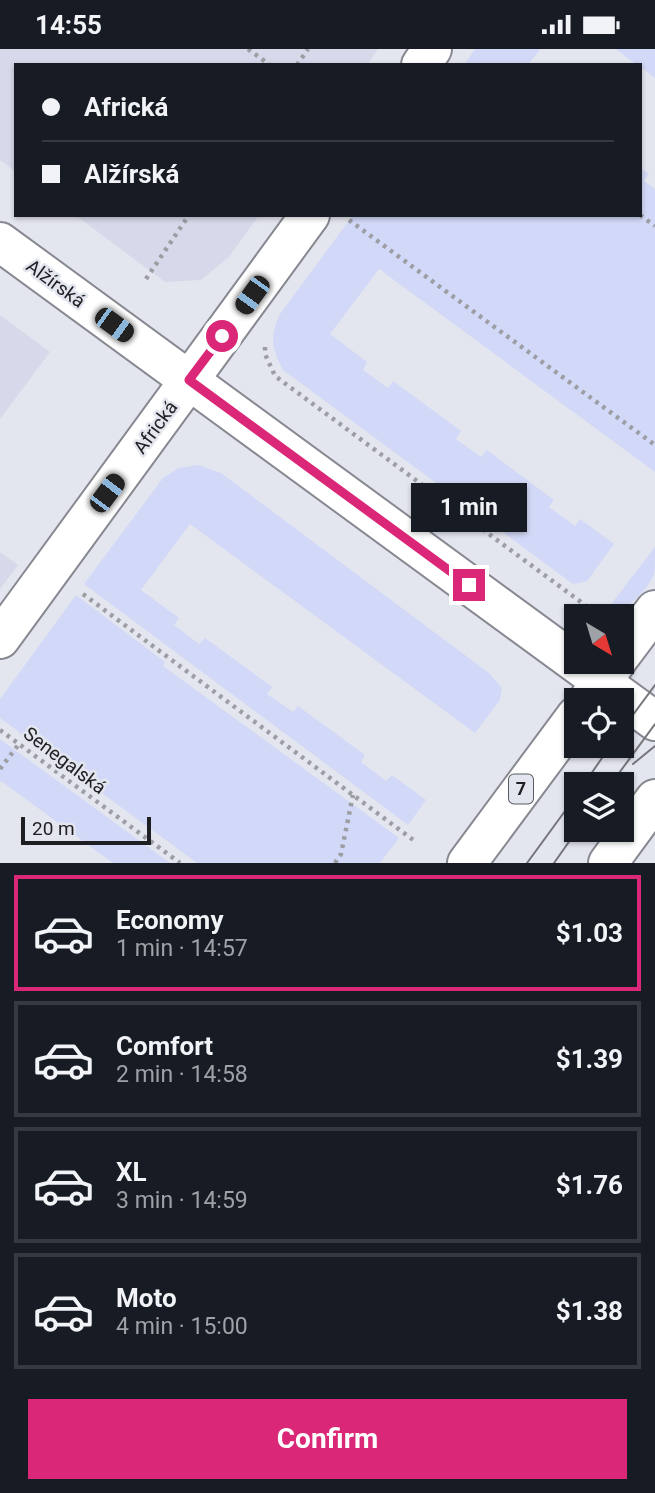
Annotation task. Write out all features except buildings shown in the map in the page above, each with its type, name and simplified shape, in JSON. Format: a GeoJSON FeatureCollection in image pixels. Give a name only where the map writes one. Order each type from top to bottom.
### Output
{"type":"FeatureCollection","features":[{"type":"Feature","properties":{"kind":"street","name":"Africká"},"geometry":{"type":"LineString","coordinates":[[0,639],[309,217]]}},
{"type":"Feature","properties":{"kind":"street","name":"Alžírská"},"geometry":{"type":"LineString","coordinates":[[0,242],[189,380],[607,675],[655,721]]}},
{"type":"Feature","properties":{"kind":"street"},"geometry":{"type":"LineString","coordinates":[[607,675],[655,610]]}},
{"type":"Feature","properties":{"kind":"street","name":"7"},"geometry":{"type":"LineString","coordinates":[[467,863],[564,732]]}},
{"type":"Feature","properties":{"kind":"street"},"geometry":{"type":"LineString","coordinates":[[608,863],[655,799]]}},
{"type":"Feature","properties":{"kind":"path"},"geometry":{"type":"LineString","coordinates":[[248,49],[267,63]]}},
{"type":"Feature","properties":{"kind":"path"},"geometry":{"type":"LineString","coordinates":[[146,279],[188,217]]}},
{"type":"Feature","properties":{"kind":"path"},"geometry":{"type":"LineString","coordinates":[[345,217],[655,445]]}},
{"type":"Feature","properties":{"kind":"path"},"geometry":{"type":"LineString","coordinates":[[266,345],[265,354],[275,376],[584,604]]}},
{"type":"Feature","properties":{"kind":"path"},"geometry":{"type":"LineString","coordinates":[[82,594],[416,842]]}},
{"type":"Feature","properties":{"kind":"path","name":"Senegalská"},"geometry":{"type":"LineString","coordinates":[[0,730],[180,863]]}},
{"type":"Feature","properties":{"kind":"path"},"geometry":{"type":"LineString","coordinates":[[0,769],[19,744]]}},
{"type":"Feature","properties":{"kind":"path"},"geometry":{"type":"LineString","coordinates":[[335,863],[341,854],[353,795]]}},
{"type":"Feature","properties":{"kind":"shaded area"},"geometry":{"type":"Polygon","coordinates":[[[0,49],[378,49],[368,63],[14,63],[14,170],[0,160],[0,49]]]}},
{"type":"Feature","properties":{"kind":"shaded area"},"geometry":{"type":"Polygon","coordinates":[[[475,49],[540,49],[530,63],[465,63],[475,49]]]}},
{"type":"Feature","properties":{"kind":"shaded area"},"geometry":{"type":"Polygon","coordinates":[[[616,49],[655,49],[655,78],[642,68],[642,63],[634,63],[616,49]]]}},
{"type":"Feature","properties":{"kind":"shaded area"},"geometry":{"type":"Polygon","coordinates":[[[642,169],[649,174],[644,181],[655,189],[655,472],[379,269],[330,334],[367,362],[363,370],[388,388],[393,381],[461,431],[456,439],[481,457],[487,450],[554,500],[549,507],[575,526],[580,519],[614,544],[587,581],[573,584],[283,370],[274,349],[273,336],[280,314],[352,217],[642,217],[642,169]]]}},
{"type":"Feature","properties":{"kind":"shaded area"},"geometry":{"type":"Polygon","coordinates":[[[78,217],[258,217],[229,257],[201,280],[165,282],[78,217]]]}},
{"type":"Feature","properties":{"kind":"shaded area"},"geometry":{"type":"Polygon","coordinates":[[[0,315],[50,352],[0,419],[0,315]]]}},
{"type":"Feature","properties":{"kind":"shaded area"},"geometry":{"type":"Polygon","coordinates":[[[198,465],[221,473],[489,673],[502,688],[500,700],[475,733],[190,524],[141,590],[179,618],[174,625],[199,644],[205,638],[272,687],[267,694],[293,712],[298,706],[365,755],[361,762],[386,781],[392,775],[426,800],[408,825],[84,584],[163,478],[179,468],[198,465]]]}},
{"type":"Feature","properties":{"kind":"shaded area"},"geometry":{"type":"Polygon","coordinates":[[[655,547],[654,575],[645,589],[629,604],[611,604],[655,547]]]}},
{"type":"Feature","properties":{"kind":"shaded area"},"geometry":{"type":"Polygon","coordinates":[[[0,552],[18,565],[0,589],[0,552]]]}},
{"type":"Feature","properties":{"kind":"shaded area"},"geometry":{"type":"Polygon","coordinates":[[[76,595],[165,662],[163,666],[399,838],[380,863],[197,863],[0,718],[0,699],[76,595]]]}},
{"type":"Feature","properties":{"kind":"shaded area"},"geometry":{"type":"Polygon","coordinates":[[[0,739],[170,863],[113,863],[1,781],[0,783],[0,739]]]}},
{"type":"Feature","properties":{"kind":"tram line"},"geometry":{"type":"LineString","coordinates":[[634,713],[655,685]]}},
{"type":"Feature","properties":{"kind":"tram line"},"geometry":{"type":"LineString","coordinates":[[620,772],[655,724]]}},
{"type":"Feature","properties":{"kind":"tram line"},"geometry":{"type":"LineString","coordinates":[[633,764],[655,746]]}},
{"type":"Feature","properties":{"kind":"tram line"},"geometry":{"type":"LineString","coordinates":[[592,772],[602,758]]}},
{"type":"Feature","properties":{"kind":"tram line"},"geometry":{"type":"LineString","coordinates":[[527,863],[564,812]]}},
{"type":"Feature","properties":{"kind":"tram line"},"geometry":{"type":"LineString","coordinates":[[554,863],[569,842]]}},
{"type":"Feature","properties":{"kind":"route"},"geometry":{"type":"LineString","coordinates":[[222,336],[189,380],[469,585]]}}]}
